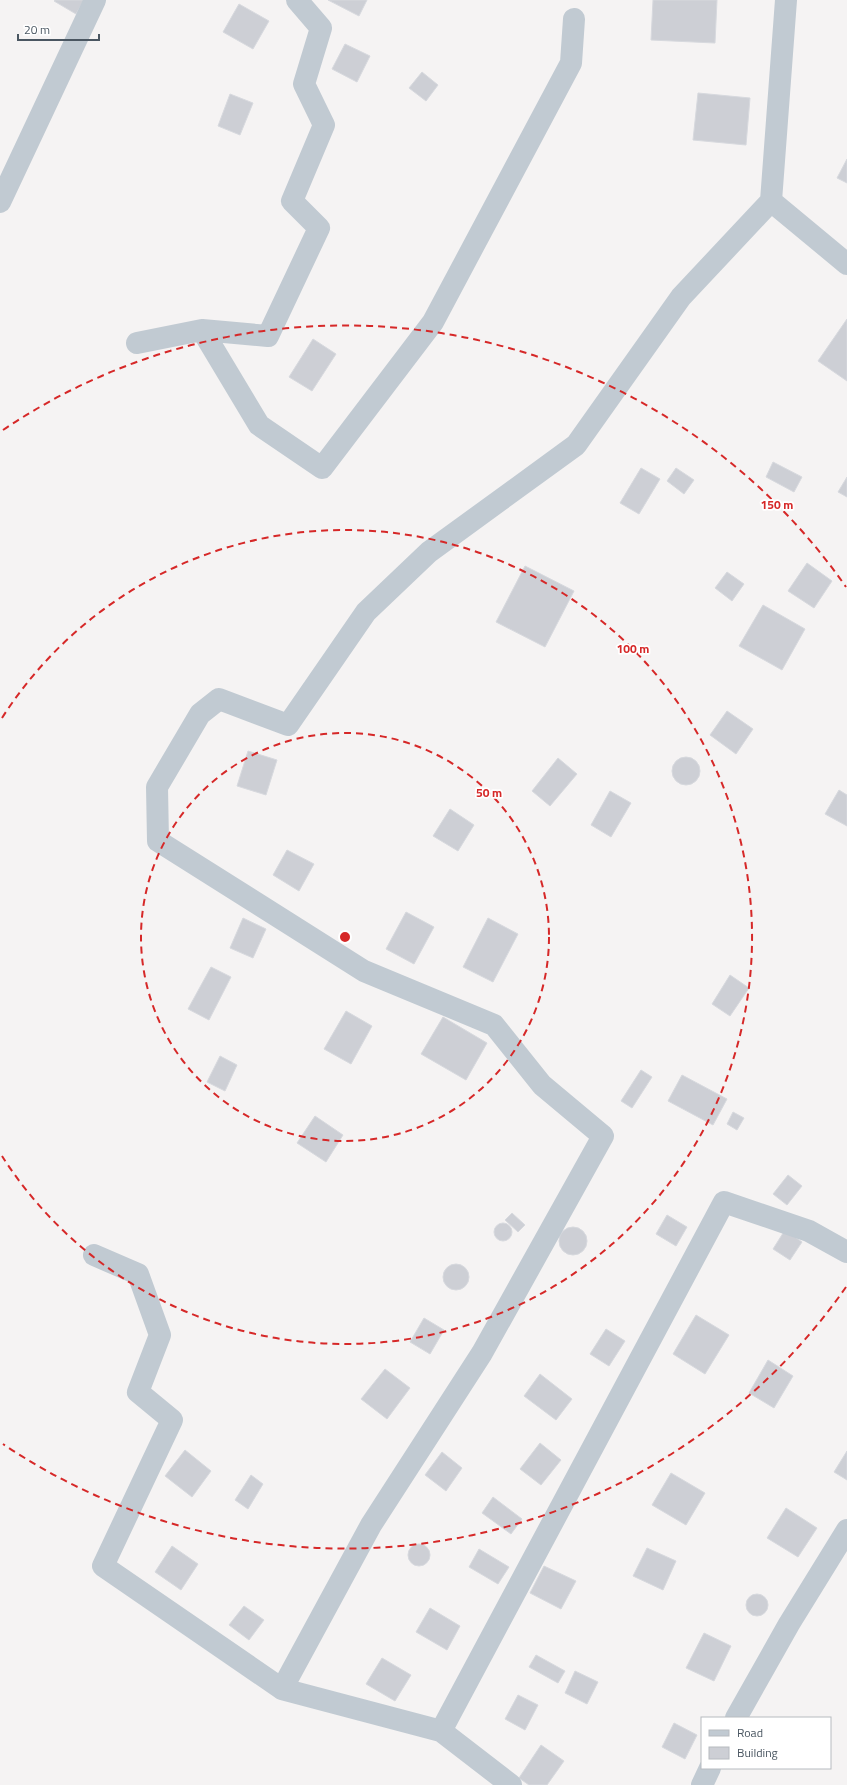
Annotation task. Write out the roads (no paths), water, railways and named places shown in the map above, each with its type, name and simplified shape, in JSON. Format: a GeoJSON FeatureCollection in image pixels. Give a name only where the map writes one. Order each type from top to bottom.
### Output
{"type":"FeatureCollection","features":[{"type":"Feature","properties":{"kind":"street"},"geometry":{"type":"LineString","coordinates":[[0,202],[95,0]]}},
{"type":"Feature","properties":{"kind":"street"},"geometry":{"type":"LineString","coordinates":[[137,342],[202,330],[268,336],[319,228],[292,201],[324,125],[304,84],[321,28],[297,0]]}},
{"type":"Feature","properties":{"kind":"street"},"geometry":{"type":"LineString","coordinates":[[282,1689],[371,1525],[482,1353],[603,1136],[542,1085],[494,1025],[364,971],[158,841],[157,787],[200,714],[219,699],[288,725],[366,612],[429,552],[576,445],[681,297],[771,202],[786,0]]}},
{"type":"Feature","properties":{"kind":"street"},"geometry":{"type":"LineString","coordinates":[[202,330],[259,425],[322,468],[432,322],[571,63],[574,19]]}},
{"type":"Feature","properties":{"kind":"street"},"geometry":{"type":"LineString","coordinates":[[771,202],[847,264]]}},
{"type":"Feature","properties":{"kind":"street"},"geometry":{"type":"LineString","coordinates":[[441,1731],[724,1202],[809,1231],[847,1252]]}},
{"type":"Feature","properties":{"kind":"street"},"geometry":{"type":"LineString","coordinates":[[94,1255],[138,1274],[160,1335],[138,1392],[172,1420],[104,1566],[282,1689],[441,1731],[511,1785]]}},
{"type":"Feature","properties":{"kind":"street"},"geometry":{"type":"LineString","coordinates":[[737,1717],[789,1624],[847,1530]]}},
{"type":"Feature","properties":{"kind":"street"},"geometry":{"type":"LineString","coordinates":[[702,1785],[710,1769]]}}]}
